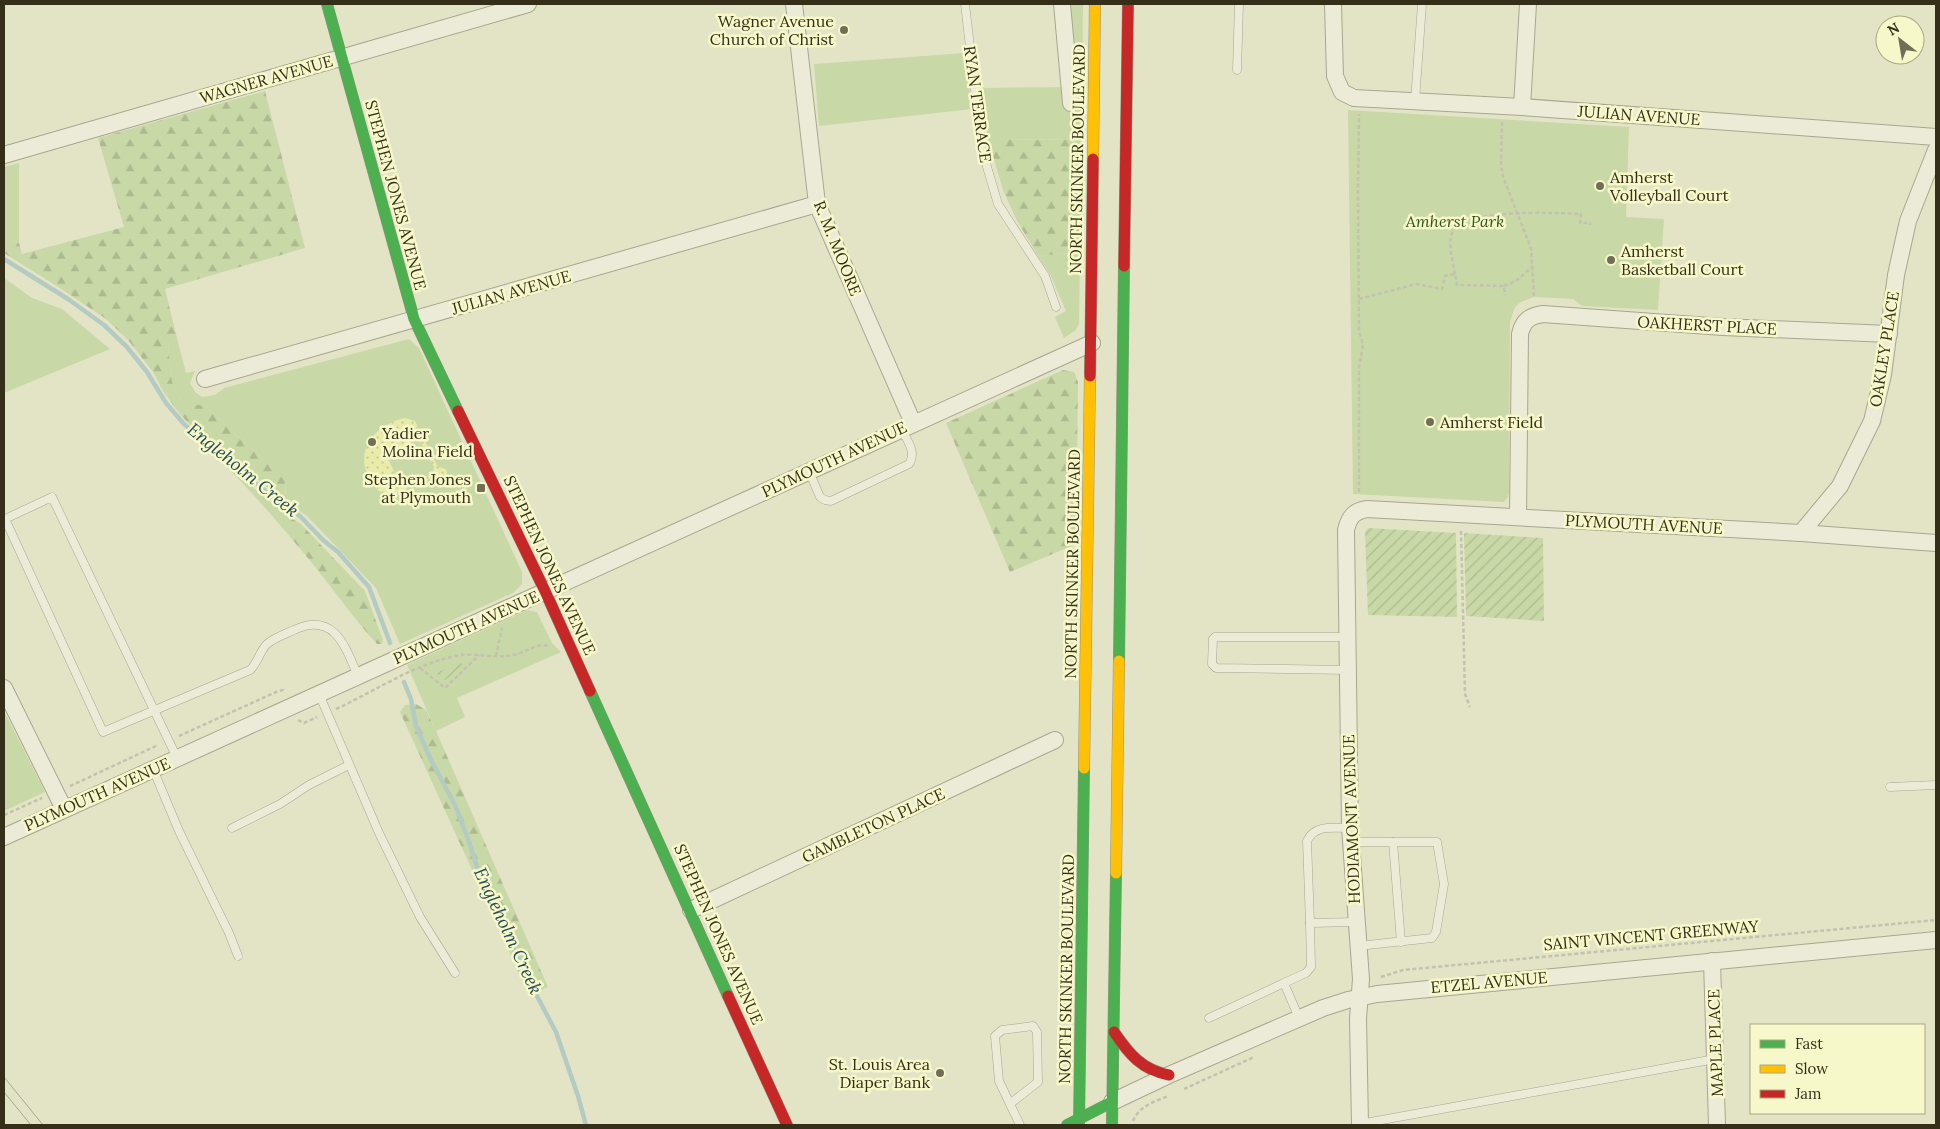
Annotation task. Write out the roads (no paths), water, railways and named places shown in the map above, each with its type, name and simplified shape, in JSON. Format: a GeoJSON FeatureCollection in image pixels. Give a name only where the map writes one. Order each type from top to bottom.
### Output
{"type":"FeatureCollection","features":[{"type":"Feature","properties":{"kind":"main road","name":"STEPHEN JONES AVENUE"},"geometry":{"type":"LineString","coordinates":[[327,4],[414,320],[545,591],[787,1125]]}},
{"type":"Feature","properties":{"kind":"main road","name":"NORTH SKINKER BOULEVARD"},"geometry":{"type":"LineString","coordinates":[[1079,1122],[1096,4]]}},
{"type":"Feature","properties":{"kind":"main road"},"geometry":{"type":"LineString","coordinates":[[1112,1125],[1128,4]]}},
{"type":"Feature","properties":{"kind":"main road"},"geometry":{"type":"LineString","coordinates":[[1114,1032],[1141,1065],[1169,1075]]}},
{"type":"Feature","properties":{"kind":"main road","name":"ETZEL AVENUE"},"geometry":{"type":"LineString","coordinates":[[1067,1125],[1079,1122],[1112,1102]]}},
{"type":"Feature","properties":{"kind":"street","name":"WAGNER AVENUE"},"geometry":{"type":"LineString","coordinates":[[4,155],[528,4]]}},
{"type":"Feature","properties":{"kind":"street","name":"R. M. MOORE"},"geometry":{"type":"LineString","coordinates":[[794,4],[817,204],[907,426]]}},
{"type":"Feature","properties":{"kind":"street"},"geometry":{"type":"LineString","coordinates":[[1062,4],[1071,103]]}},
{"type":"Feature","properties":{"kind":"street","name":"JULIAN AVENUE"},"geometry":{"type":"LineString","coordinates":[[1333,4],[1335,76],[1342,92],[1354,98],[1522,107],[1936,137]]}},
{"type":"Feature","properties":{"kind":"street"},"geometry":{"type":"LineString","coordinates":[[1522,107],[1528,4]]}},
{"type":"Feature","properties":{"kind":"street","name":"OAKLEY PLACE"},"geometry":{"type":"LineString","coordinates":[[1801,533],[1840,486],[1872,421],[1883,375],[1896,276],[1908,221],[1936,150]]}},
{"type":"Feature","properties":{"kind":"street","name":"JULIAN AVENUE"},"geometry":{"type":"LineString","coordinates":[[205,379],[817,204]]}},
{"type":"Feature","properties":{"kind":"street","name":"OAKHERST PLACE"},"geometry":{"type":"LineString","coordinates":[[1518,517],[1520,334],[1522,325],[1534,315],[1543,314],[1723,327],[1888,334]]}},
{"type":"Feature","properties":{"kind":"street","name":"PLYMOUTH AVENUE"},"geometry":{"type":"LineString","coordinates":[[4,837],[1092,343]]}},
{"type":"Feature","properties":{"kind":"street","name":"PLYMOUTH AVENUE"},"geometry":{"type":"LineString","coordinates":[[1352,514],[1359,510],[1367,509],[1801,533],[1936,543]]}},
{"type":"Feature","properties":{"kind":"street","name":"HODIAMONT AVENUE"},"geometry":{"type":"LineString","coordinates":[[1352,514],[1348,520],[1346,530],[1346,637],[1350,835],[1361,971],[1358,1018],[1360,1125]]}},
{"type":"Feature","properties":{"kind":"street"},"geometry":{"type":"LineString","coordinates":[[4,688],[64,809]]}},
{"type":"Feature","properties":{"kind":"street","name":"GAMBLETON PLACE"},"geometry":{"type":"LineString","coordinates":[[691,910],[1054,740]]}},
{"type":"Feature","properties":{"kind":"street","name":"ETZEL AVENUE"},"geometry":{"type":"LineString","coordinates":[[1112,1102],[1299,1018],[1336,1003],[1360,997],[1399,990],[1936,940]]}},
{"type":"Feature","properties":{"kind":"street","name":"MAPLE PLACE"},"geometry":{"type":"LineString","coordinates":[[1712,961],[1717,1125]]}},
{"type":"Feature","properties":{"kind":"lane","name":"RYAN TERRACE"},"geometry":{"type":"LineString","coordinates":[[965,4],[982,150],[987,168],[998,204],[1045,276],[1056,307]]}},
{"type":"Feature","properties":{"kind":"lane"},"geometry":{"type":"LineString","coordinates":[[1237,70],[1239,4]]}},
{"type":"Feature","properties":{"kind":"lane"},"geometry":{"type":"LineString","coordinates":[[1415,101],[1422,4]]}},
{"type":"Feature","properties":{"kind":"lane"},"geometry":{"type":"LineString","coordinates":[[809,471],[820,496],[825,500],[831,500],[840,496],[909,464],[913,458],[913,452],[907,426]]}},
{"type":"Feature","properties":{"kind":"lane"},"geometry":{"type":"LineString","coordinates":[[177,758],[153,711],[52,497],[4,518],[104,732],[153,711],[250,670],[255,665],[265,646],[271,641],[311,624],[321,624],[336,634],[348,653],[358,676]]}},
{"type":"Feature","properties":{"kind":"lane"},"geometry":{"type":"LineString","coordinates":[[1346,637],[1215,637],[1213,639],[1212,664],[1216,668],[1347,670]]}},
{"type":"Feature","properties":{"kind":"lane"},"geometry":{"type":"LineString","coordinates":[[318,694],[379,833],[420,917],[455,974]]}},
{"type":"Feature","properties":{"kind":"lane"},"geometry":{"type":"LineString","coordinates":[[232,828],[280,804],[309,785],[349,766]]}},
{"type":"Feature","properties":{"kind":"lane"},"geometry":{"type":"LineString","coordinates":[[153,769],[179,831],[229,933],[238,956]]}},
{"type":"Feature","properties":{"kind":"lane"},"geometry":{"type":"LineString","coordinates":[[1890,787],[1936,785]]}},
{"type":"Feature","properties":{"kind":"lane"},"geometry":{"type":"LineString","coordinates":[[1209,1018],[1306,973],[1310,967],[1307,841],[1310,833],[1317,829],[1393,842],[1437,842],[1444,884],[1436,932],[1432,938],[1358,946]]}},
{"type":"Feature","properties":{"kind":"lane"},"geometry":{"type":"LineString","coordinates":[[1393,842],[1401,942]]}},
{"type":"Feature","properties":{"kind":"lane"},"geometry":{"type":"LineString","coordinates":[[1310,923],[1356,922]]}},
{"type":"Feature","properties":{"kind":"lane"},"geometry":{"type":"LineString","coordinates":[[1284,983],[1299,1018]]}},
{"type":"Feature","properties":{"kind":"lane"},"geometry":{"type":"LineString","coordinates":[[1011,1103],[1038,1082],[1038,1032],[1033,1026],[1002,1030],[995,1036],[999,1081],[1020,1125]]}},
{"type":"Feature","properties":{"kind":"lane"},"geometry":{"type":"LineString","coordinates":[[1360,1125],[1715,1059]]}},
{"type":"Feature","properties":{"kind":"waterway","name":"Engleholm Creek"},"geometry":{"type":"LineString","coordinates":[[4,259],[68,299],[104,325],[127,347],[147,372],[166,403],[184,424],[280,503],[300,516],[323,540],[338,552],[369,587],[390,643]]}},
{"type":"Feature","properties":{"kind":"waterway","name":"Engleholm Creek"},"geometry":{"type":"LineString","coordinates":[[404,682],[411,699],[416,726],[432,762],[455,805],[484,888],[556,1032],[586,1125]]}},
{"type":"Feature","properties":{"kind":"tram line"},"geometry":{"type":"LineString","coordinates":[[4,1077],[43,1125]]}},
{"type":"Feature","properties":{"kind":"tram line"},"geometry":{"type":"LineString","coordinates":[[4,1092],[31,1125]]}},
{"type":"Feature","properties":{"kind":"place","name":"Wagner Avenue Church of Christ"},"geometry":{"type":"Point","coordinates":[844,30]}},
{"type":"Feature","properties":{"kind":"place","name":"Amherst Volleyball Court"},"geometry":{"type":"Point","coordinates":[1600,186]}},
{"type":"Feature","properties":{"kind":"place","name":"Amherst Basketball Court"},"geometry":{"type":"Point","coordinates":[1611,260]}},
{"type":"Feature","properties":{"kind":"place","name":"Amherst Field"},"geometry":{"type":"Point","coordinates":[1430,422]}},
{"type":"Feature","properties":{"kind":"place","name":"Yadier Molina Field"},"geometry":{"type":"Point","coordinates":[372,442]}},
{"type":"Feature","properties":{"kind":"place","name":"Stephen Jones at Plymouth"},"geometry":{"type":"Point","coordinates":[481,488]}},
{"type":"Feature","properties":{"kind":"place","name":"St. Louis Area Diaper Bank"},"geometry":{"type":"Point","coordinates":[940,1073]}},
{"type":"Feature","properties":{"kind":"park label","name":"Amherst Park"},"geometry":{"type":"Point","coordinates":[1455,221]}}]}
